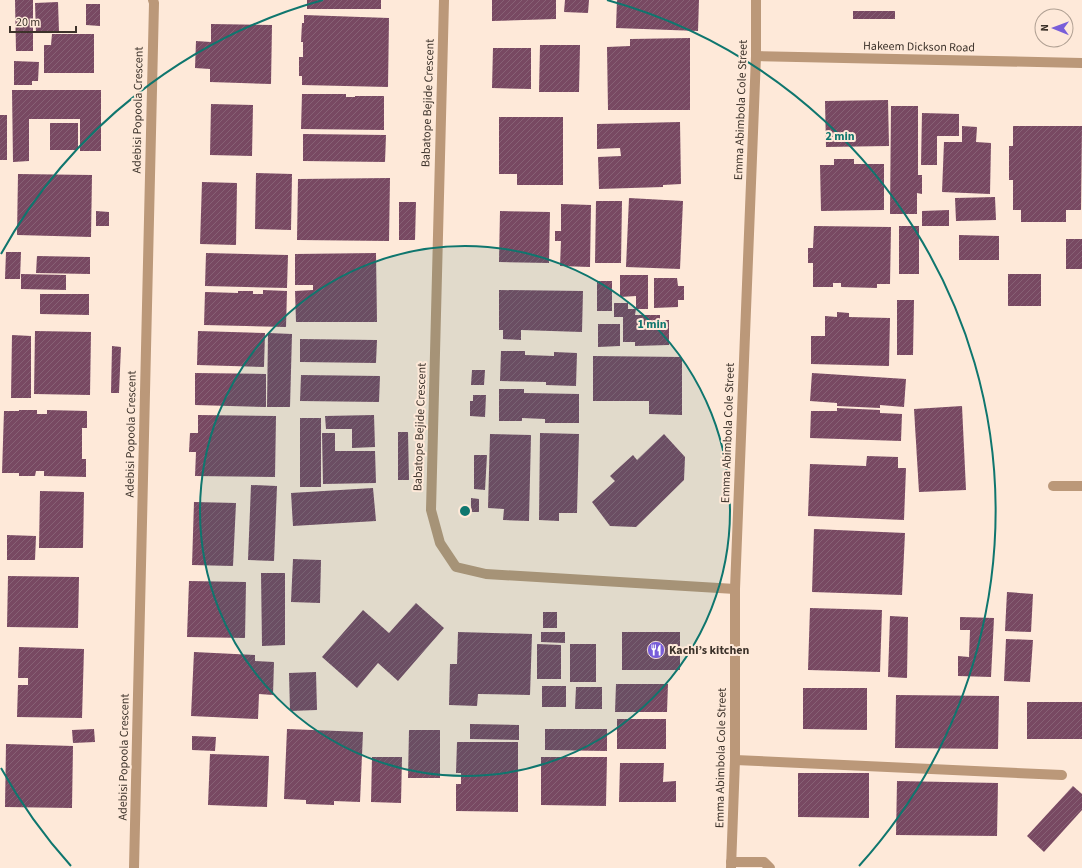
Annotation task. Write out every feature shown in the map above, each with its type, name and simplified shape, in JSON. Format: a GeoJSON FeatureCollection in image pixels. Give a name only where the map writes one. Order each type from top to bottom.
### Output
{"type":"FeatureCollection","features":[{"type":"Feature","properties":{"kind":"street","name":"Adebisi Popoola Crescent"},"geometry":{"type":"LineString","coordinates":[[134,868],[153,0]]}},
{"type":"Feature","properties":{"kind":"street","name":"Babatope Bejide Crescent"},"geometry":{"type":"LineString","coordinates":[[444,0],[431,510],[440,543],[456,567],[486,574],[735,589]]}},
{"type":"Feature","properties":{"kind":"street","name":"Emma Abimbola Cole Street"},"geometry":{"type":"LineString","coordinates":[[731,865],[735,760],[735,589],[756,56],[756,0]]}},
{"type":"Feature","properties":{"kind":"street","name":"Hakeem Dickson Road"},"geometry":{"type":"LineString","coordinates":[[756,56],[1082,63]]}},
{"type":"Feature","properties":{"kind":"street"},"geometry":{"type":"LineString","coordinates":[[1053,486],[1082,486]]}},
{"type":"Feature","properties":{"kind":"street"},"geometry":{"type":"LineString","coordinates":[[735,760],[1062,775]]}},
{"type":"Feature","properties":{"kind":"street"},"geometry":{"type":"LineString","coordinates":[[731,865],[764,862],[770,868]]}},
{"type":"Feature","properties":{"kind":"building"},"geometry":{"type":"Polygon","coordinates":[[[15,0],[33,0],[33,51],[16,51],[15,0]]]}},
{"type":"Feature","properties":{"kind":"building"},"geometry":{"type":"Polygon","coordinates":[[[307,0],[381,0],[381,9],[307,9],[307,0]]]}},
{"type":"Feature","properties":{"kind":"building"},"geometry":{"type":"Polygon","coordinates":[[[492,0],[556,0],[556,19],[492,21],[492,0]]]}},
{"type":"Feature","properties":{"kind":"building"},"geometry":{"type":"Polygon","coordinates":[[[565,0],[589,0],[588,13],[564,12],[565,0]]]}},
{"type":"Feature","properties":{"kind":"building"},"geometry":{"type":"Polygon","coordinates":[[[617,0],[699,0],[698,31],[616,28],[617,0]]]}},
{"type":"Feature","properties":{"kind":"building"},"geometry":{"type":"Polygon","coordinates":[[[58,2],[59,32],[36,33],[35,3],[58,2]]]}},
{"type":"Feature","properties":{"kind":"building"},"geometry":{"type":"Polygon","coordinates":[[[86,4],[100,4],[100,26],[86,25],[86,4]]]}},
{"type":"Feature","properties":{"kind":"building"},"geometry":{"type":"Polygon","coordinates":[[[853,11],[895,11],[895,19],[853,19],[853,11]]]}},
{"type":"Feature","properties":{"kind":"building"},"geometry":{"type":"Polygon","coordinates":[[[304,15],[389,18],[388,87],[302,85],[302,76],[299,76],[299,57],[303,57],[303,42],[301,42],[304,15]]]}},
{"type":"Feature","properties":{"kind":"building"},"geometry":{"type":"Polygon","coordinates":[[[211,24],[272,25],[271,84],[210,82],[210,69],[195,68],[196,41],[211,42],[211,24]]]}},
{"type":"Feature","properties":{"kind":"building"},"geometry":{"type":"Polygon","coordinates":[[[52,34],[94,34],[94,73],[44,73],[44,45],[51,45],[52,34]]]}},
{"type":"Feature","properties":{"kind":"building"},"geometry":{"type":"Polygon","coordinates":[[[690,38],[690,110],[608,110],[607,47],[630,46],[630,39],[690,38]]]}},
{"type":"Feature","properties":{"kind":"building"},"geometry":{"type":"Polygon","coordinates":[[[540,45],[580,45],[579,92],[539,92],[540,45]]]}},
{"type":"Feature","properties":{"kind":"building"},"geometry":{"type":"Polygon","coordinates":[[[493,48],[531,48],[531,89],[492,88],[493,48]]]}},
{"type":"Feature","properties":{"kind":"building"},"geometry":{"type":"Polygon","coordinates":[[[14,61],[39,62],[38,81],[32,81],[32,85],[14,85],[14,61]]]}},
{"type":"Feature","properties":{"kind":"building"},"geometry":{"type":"Polygon","coordinates":[[[12,90],[101,90],[101,151],[80,151],[80,119],[29,119],[29,161],[13,162],[12,90]]]}},
{"type":"Feature","properties":{"kind":"building"},"geometry":{"type":"Polygon","coordinates":[[[302,94],[346,94],[346,97],[384,96],[384,130],[301,129],[302,94]]]}},
{"type":"Feature","properties":{"kind":"building"},"geometry":{"type":"Polygon","coordinates":[[[888,100],[889,146],[826,147],[825,101],[888,100]]]}},
{"type":"Feature","properties":{"kind":"building"},"geometry":{"type":"Polygon","coordinates":[[[211,104],[253,105],[252,156],[210,155],[211,104]]]}},
{"type":"Feature","properties":{"kind":"building"},"geometry":{"type":"Polygon","coordinates":[[[891,106],[918,106],[918,175],[922,175],[922,194],[917,193],[917,214],[890,214],[891,106]]]}},
{"type":"Feature","properties":{"kind":"building"},"geometry":{"type":"Polygon","coordinates":[[[922,113],[959,114],[959,136],[937,136],[937,165],[921,165],[922,113]]]}},
{"type":"Feature","properties":{"kind":"building"},"geometry":{"type":"Polygon","coordinates":[[[0,115],[7,115],[7,160],[0,160],[0,115]]]}},
{"type":"Feature","properties":{"kind":"building"},"geometry":{"type":"Polygon","coordinates":[[[499,117],[563,117],[563,185],[517,185],[517,174],[499,174],[499,117]]]}},
{"type":"Feature","properties":{"kind":"building"},"geometry":{"type":"Polygon","coordinates":[[[680,122],[681,184],[663,185],[663,187],[599,189],[598,157],[621,156],[620,148],[597,149],[597,124],[680,122]]]}},
{"type":"Feature","properties":{"kind":"building"},"geometry":{"type":"Polygon","coordinates":[[[50,123],[78,123],[78,150],[50,150],[50,123]]]}},
{"type":"Feature","properties":{"kind":"building"},"geometry":{"type":"Polygon","coordinates":[[[962,126],[977,127],[976,142],[991,143],[990,194],[942,192],[944,142],[962,142],[962,126]]]}},
{"type":"Feature","properties":{"kind":"building"},"geometry":{"type":"Polygon","coordinates":[[[1013,126],[1082,126],[1081,210],[1066,210],[1066,222],[1021,222],[1021,210],[1013,210],[1013,180],[1009,180],[1009,146],[1013,146],[1013,126]]]}},
{"type":"Feature","properties":{"kind":"building"},"geometry":{"type":"Polygon","coordinates":[[[303,134],[386,135],[385,162],[303,161],[303,134]]]}},
{"type":"Feature","properties":{"kind":"building"},"geometry":{"type":"Polygon","coordinates":[[[834,159],[854,159],[854,164],[884,164],[884,210],[821,211],[820,165],[834,165],[834,159]]]}},
{"type":"Feature","properties":{"kind":"building"},"geometry":{"type":"Polygon","coordinates":[[[256,173],[292,174],[291,230],[255,229],[256,173]]]}},
{"type":"Feature","properties":{"kind":"building"},"geometry":{"type":"Polygon","coordinates":[[[18,174],[92,175],[91,237],[17,235],[18,174]]]}},
{"type":"Feature","properties":{"kind":"building"},"geometry":{"type":"Polygon","coordinates":[[[390,178],[389,241],[297,240],[298,179],[390,178]]]}},
{"type":"Feature","properties":{"kind":"building"},"geometry":{"type":"Polygon","coordinates":[[[202,182],[237,183],[236,245],[200,244],[202,182]]]}},
{"type":"Feature","properties":{"kind":"building"},"geometry":{"type":"Polygon","coordinates":[[[995,197],[996,220],[956,221],[955,198],[995,197]]]}},
{"type":"Feature","properties":{"kind":"building"},"geometry":{"type":"Polygon","coordinates":[[[629,198],[683,201],[680,269],[626,267],[629,198]]]}},
{"type":"Feature","properties":{"kind":"building"},"geometry":{"type":"Polygon","coordinates":[[[596,201],[622,201],[621,263],[595,263],[596,201]]]}},
{"type":"Feature","properties":{"kind":"building"},"geometry":{"type":"Polygon","coordinates":[[[399,202],[416,202],[415,240],[399,240],[399,202]]]}},
{"type":"Feature","properties":{"kind":"building"},"geometry":{"type":"Polygon","coordinates":[[[561,204],[591,205],[590,267],[560,266],[561,241],[555,241],[555,231],[561,231],[561,204]]]}},
{"type":"Feature","properties":{"kind":"building"},"geometry":{"type":"Polygon","coordinates":[[[949,210],[949,226],[922,226],[922,211],[949,210]]]}},
{"type":"Feature","properties":{"kind":"building"},"geometry":{"type":"Polygon","coordinates":[[[96,211],[109,212],[109,226],[96,226],[96,211]]]}},
{"type":"Feature","properties":{"kind":"building"},"geometry":{"type":"Polygon","coordinates":[[[500,211],[550,212],[549,263],[499,262],[500,211]]]}},
{"type":"Feature","properties":{"kind":"building"},"geometry":{"type":"Polygon","coordinates":[[[814,226],[891,227],[890,284],[877,284],[877,288],[841,287],[841,283],[833,283],[833,287],[813,287],[813,263],[808,263],[808,248],[813,248],[814,226]]]}},
{"type":"Feature","properties":{"kind":"building"},"geometry":{"type":"Polygon","coordinates":[[[899,226],[919,226],[919,274],[899,274],[899,226]]]}},
{"type":"Feature","properties":{"kind":"building"},"geometry":{"type":"Polygon","coordinates":[[[959,235],[999,236],[999,260],[959,260],[959,235]]]}},
{"type":"Feature","properties":{"kind":"building"},"geometry":{"type":"Polygon","coordinates":[[[1066,239],[1082,239],[1082,269],[1066,269],[1066,239]]]}},
{"type":"Feature","properties":{"kind":"building"},"geometry":{"type":"Polygon","coordinates":[[[6,252],[21,252],[20,279],[5,279],[6,252]]]}},
{"type":"Feature","properties":{"kind":"building"},"geometry":{"type":"Polygon","coordinates":[[[206,253],[288,255],[287,288],[205,286],[206,253]]]}},
{"type":"Feature","properties":{"kind":"building"},"geometry":{"type":"Polygon","coordinates":[[[376,253],[377,322],[296,322],[295,291],[313,290],[313,285],[295,285],[295,254],[376,253]]]}},
{"type":"Feature","properties":{"kind":"building"},"geometry":{"type":"Polygon","coordinates":[[[37,256],[90,257],[90,274],[36,273],[37,256]]]}},
{"type":"Feature","properties":{"kind":"building"},"geometry":{"type":"Polygon","coordinates":[[[21,274],[66,275],[66,290],[21,289],[21,274]]]}},
{"type":"Feature","properties":{"kind":"building"},"geometry":{"type":"Polygon","coordinates":[[[1008,274],[1041,274],[1041,306],[1008,306],[1008,274]]]}},
{"type":"Feature","properties":{"kind":"building"},"geometry":{"type":"Polygon","coordinates":[[[620,275],[648,275],[648,309],[636,309],[636,296],[620,297],[620,275]]]}},
{"type":"Feature","properties":{"kind":"building"},"geometry":{"type":"Polygon","coordinates":[[[654,278],[677,278],[678,286],[684,286],[684,300],[678,300],[678,307],[654,308],[654,278]]]}},
{"type":"Feature","properties":{"kind":"building"},"geometry":{"type":"Polygon","coordinates":[[[597,281],[612,281],[612,311],[597,311],[597,281]]]}},
{"type":"Feature","properties":{"kind":"building"},"geometry":{"type":"Polygon","coordinates":[[[263,290],[287,291],[286,327],[204,325],[205,292],[238,293],[238,291],[253,291],[253,294],[263,294],[263,290]]]}},
{"type":"Feature","properties":{"kind":"building"},"geometry":{"type":"Polygon","coordinates":[[[499,290],[583,291],[582,332],[521,330],[521,340],[503,339],[503,330],[499,330],[499,290]]]}},
{"type":"Feature","properties":{"kind":"building"},"geometry":{"type":"Polygon","coordinates":[[[40,294],[89,294],[89,315],[40,314],[40,294]]]}},
{"type":"Feature","properties":{"kind":"building"},"geometry":{"type":"Polygon","coordinates":[[[897,300],[914,300],[913,355],[897,355],[897,300]]]}},
{"type":"Feature","properties":{"kind":"building"},"geometry":{"type":"Polygon","coordinates":[[[614,303],[628,303],[628,309],[636,309],[635,315],[660,315],[660,320],[669,320],[669,345],[635,346],[635,342],[623,342],[623,317],[614,317],[614,303]]]}},
{"type":"Feature","properties":{"kind":"building"},"geometry":{"type":"Polygon","coordinates":[[[837,312],[849,313],[849,317],[890,318],[889,366],[811,364],[811,336],[825,336],[825,316],[837,317],[837,312]]]}},
{"type":"Feature","properties":{"kind":"building"},"geometry":{"type":"Polygon","coordinates":[[[598,324],[620,324],[620,346],[598,347],[598,324]]]}},
{"type":"Feature","properties":{"kind":"building"},"geometry":{"type":"Polygon","coordinates":[[[35,331],[91,332],[90,395],[34,394],[35,331]]]}},
{"type":"Feature","properties":{"kind":"building"},"geometry":{"type":"Polygon","coordinates":[[[198,331],[265,333],[264,367],[197,365],[198,331]]]}},
{"type":"Feature","properties":{"kind":"building"},"geometry":{"type":"Polygon","coordinates":[[[268,333],[292,334],[290,407],[267,407],[268,333]]]}},
{"type":"Feature","properties":{"kind":"building"},"geometry":{"type":"Polygon","coordinates":[[[12,335],[31,336],[31,398],[11,398],[12,335]]]}},
{"type":"Feature","properties":{"kind":"building"},"geometry":{"type":"Polygon","coordinates":[[[300,339],[377,340],[376,363],[300,362],[300,339]]]}},
{"type":"Feature","properties":{"kind":"building"},"geometry":{"type":"Polygon","coordinates":[[[112,346],[121,347],[119,393],[111,393],[112,346]]]}},
{"type":"Feature","properties":{"kind":"building"},"geometry":{"type":"Polygon","coordinates":[[[501,351],[525,351],[525,355],[554,356],[554,352],[577,353],[576,386],[546,385],[546,382],[500,381],[501,351]]]}},
{"type":"Feature","properties":{"kind":"building"},"geometry":{"type":"Polygon","coordinates":[[[593,356],[682,357],[682,415],[649,414],[649,401],[593,401],[593,356]]]}},
{"type":"Feature","properties":{"kind":"building"},"geometry":{"type":"Polygon","coordinates":[[[472,370],[485,370],[484,385],[471,385],[472,370]]]}},
{"type":"Feature","properties":{"kind":"building"},"geometry":{"type":"Polygon","coordinates":[[[195,373],[266,374],[266,407],[195,405],[195,373]]]}},
{"type":"Feature","properties":{"kind":"building"},"geometry":{"type":"Polygon","coordinates":[[[812,373],[906,379],[904,407],[880,405],[880,408],[837,406],[837,403],[810,401],[812,373]]]}},
{"type":"Feature","properties":{"kind":"building"},"geometry":{"type":"Polygon","coordinates":[[[301,375],[380,376],[379,402],[300,401],[301,375]]]}},
{"type":"Feature","properties":{"kind":"building"},"geometry":{"type":"Polygon","coordinates":[[[499,389],[524,389],[524,393],[579,394],[579,423],[545,423],[545,419],[522,418],[522,421],[499,421],[499,389]]]}},
{"type":"Feature","properties":{"kind":"building"},"geometry":{"type":"Polygon","coordinates":[[[473,395],[486,395],[485,417],[470,416],[470,401],[473,401],[473,395]]]}},
{"type":"Feature","properties":{"kind":"building"},"geometry":{"type":"Polygon","coordinates":[[[962,406],[966,490],[919,492],[914,409],[962,406]]]}},
{"type":"Feature","properties":{"kind":"building"},"geometry":{"type":"Polygon","coordinates":[[[837,408],[880,410],[880,413],[902,414],[901,441],[810,438],[811,411],[837,411],[837,408]]]}},
{"type":"Feature","properties":{"kind":"building"},"geometry":{"type":"Polygon","coordinates":[[[37,410],[37,414],[47,414],[47,410],[87,411],[87,428],[82,428],[82,459],[86,459],[86,477],[44,476],[44,471],[36,471],[35,476],[19,476],[19,473],[2,473],[4,411],[37,410]]]}},
{"type":"Feature","properties":{"kind":"building"},"geometry":{"type":"Polygon","coordinates":[[[198,415],[276,416],[275,477],[195,476],[196,452],[189,452],[190,433],[198,433],[198,415]]]}},
{"type":"Feature","properties":{"kind":"building"},"geometry":{"type":"Polygon","coordinates":[[[374,415],[375,447],[352,448],[352,429],[326,429],[325,416],[374,415]]]}},
{"type":"Feature","properties":{"kind":"building"},"geometry":{"type":"Polygon","coordinates":[[[300,418],[321,418],[321,487],[300,487],[300,418]]]}},
{"type":"Feature","properties":{"kind":"building"},"geometry":{"type":"Polygon","coordinates":[[[398,432],[408,432],[409,480],[398,480],[398,432]]]}},
{"type":"Feature","properties":{"kind":"building"},"geometry":{"type":"Polygon","coordinates":[[[322,433],[335,433],[335,451],[375,451],[376,483],[323,484],[322,433]]]}},
{"type":"Feature","properties":{"kind":"building"},"geometry":{"type":"Polygon","coordinates":[[[540,433],[579,434],[577,513],[559,513],[559,521],[539,520],[540,433]]]}},
{"type":"Feature","properties":{"kind":"building"},"geometry":{"type":"Polygon","coordinates":[[[490,434],[531,435],[529,521],[503,520],[504,509],[488,508],[490,434]]]}},
{"type":"Feature","properties":{"kind":"building"},"geometry":{"type":"Polygon","coordinates":[[[664,434],[685,457],[684,480],[636,527],[610,526],[592,502],[615,481],[610,476],[633,455],[637,460],[664,434]]]}},
{"type":"Feature","properties":{"kind":"building"},"geometry":{"type":"Polygon","coordinates":[[[474,455],[487,455],[485,490],[474,489],[474,455]]]}},
{"type":"Feature","properties":{"kind":"building"},"geometry":{"type":"Polygon","coordinates":[[[867,456],[898,457],[898,468],[906,468],[904,520],[808,516],[810,464],[866,466],[867,456]]]}},
{"type":"Feature","properties":{"kind":"building"},"geometry":{"type":"Polygon","coordinates":[[[251,485],[277,486],[274,561],[248,560],[251,485]]]}},
{"type":"Feature","properties":{"kind":"building"},"geometry":{"type":"Polygon","coordinates":[[[373,488],[376,521],[293,526],[291,493],[373,488]]]}},
{"type":"Feature","properties":{"kind":"building"},"geometry":{"type":"Polygon","coordinates":[[[40,491],[84,492],[83,548],[39,548],[40,491]]]}},
{"type":"Feature","properties":{"kind":"building"},"geometry":{"type":"Polygon","coordinates":[[[471,498],[479,499],[479,512],[471,512],[471,498]]]}},
{"type":"Feature","properties":{"kind":"building"},"geometry":{"type":"Polygon","coordinates":[[[194,502],[236,503],[233,566],[192,565],[194,502]]]}},
{"type":"Feature","properties":{"kind":"building"},"geometry":{"type":"Polygon","coordinates":[[[814,529],[905,533],[902,595],[812,592],[814,529]]]}},
{"type":"Feature","properties":{"kind":"building"},"geometry":{"type":"Polygon","coordinates":[[[7,535],[36,536],[35,560],[7,560],[7,535]]]}},
{"type":"Feature","properties":{"kind":"building"},"geometry":{"type":"Polygon","coordinates":[[[293,559],[321,560],[320,603],[291,602],[293,559]]]}},
{"type":"Feature","properties":{"kind":"building"},"geometry":{"type":"Polygon","coordinates":[[[261,573],[285,573],[285,645],[262,646],[261,573]]]}},
{"type":"Feature","properties":{"kind":"building"},"geometry":{"type":"Polygon","coordinates":[[[8,576],[79,577],[78,628],[7,627],[8,576]]]}},
{"type":"Feature","properties":{"kind":"building"},"geometry":{"type":"Polygon","coordinates":[[[189,581],[246,582],[245,638],[187,637],[189,581]]]}},
{"type":"Feature","properties":{"kind":"building"},"geometry":{"type":"Polygon","coordinates":[[[1007,592],[1033,594],[1031,632],[1005,631],[1007,592]]]}},
{"type":"Feature","properties":{"kind":"building"},"geometry":{"type":"Polygon","coordinates":[[[416,603],[444,628],[398,681],[378,663],[357,688],[322,657],[363,610],[389,633],[416,603]]]}},
{"type":"Feature","properties":{"kind":"building"},"geometry":{"type":"Polygon","coordinates":[[[810,608],[882,610],[880,672],[808,670],[810,608]]]}},
{"type":"Feature","properties":{"kind":"building"},"geometry":{"type":"Polygon","coordinates":[[[543,612],[557,612],[557,628],[543,628],[543,612]]]}},
{"type":"Feature","properties":{"kind":"building"},"geometry":{"type":"Polygon","coordinates":[[[890,616],[908,617],[907,678],[888,677],[890,616]]]}},
{"type":"Feature","properties":{"kind":"building"},"geometry":{"type":"Polygon","coordinates":[[[960,617],[994,618],[991,677],[958,676],[958,656],[969,657],[970,630],[960,630],[960,617]]]}},
{"type":"Feature","properties":{"kind":"building"},"geometry":{"type":"Polygon","coordinates":[[[458,632],[532,634],[530,695],[478,694],[477,706],[449,705],[450,664],[457,664],[458,632]]]}},
{"type":"Feature","properties":{"kind":"building"},"geometry":{"type":"Polygon","coordinates":[[[541,632],[565,632],[565,643],[541,642],[541,632]]]}},
{"type":"Feature","properties":{"kind":"building"},"geometry":{"type":"Polygon","coordinates":[[[622,632],[680,632],[680,670],[622,670],[622,632]]]}},
{"type":"Feature","properties":{"kind":"building"},"geometry":{"type":"Polygon","coordinates":[[[1006,639],[1033,640],[1030,682],[1004,681],[1006,639]]]}},
{"type":"Feature","properties":{"kind":"building"},"geometry":{"type":"Polygon","coordinates":[[[537,644],[561,645],[561,679],[537,679],[537,644]]]}},
{"type":"Feature","properties":{"kind":"building"},"geometry":{"type":"Polygon","coordinates":[[[570,644],[596,644],[596,682],[570,682],[570,644]]]}},
{"type":"Feature","properties":{"kind":"building"},"geometry":{"type":"Polygon","coordinates":[[[19,647],[84,649],[82,718],[17,717],[18,685],[28,685],[28,678],[18,678],[19,647]]]}},
{"type":"Feature","properties":{"kind":"building"},"geometry":{"type":"Polygon","coordinates":[[[194,652],[255,655],[255,661],[274,662],[273,695],[259,694],[258,719],[191,716],[194,652]]]}},
{"type":"Feature","properties":{"kind":"building"},"geometry":{"type":"Polygon","coordinates":[[[316,672],[317,710],[290,711],[289,673],[316,672]]]}},
{"type":"Feature","properties":{"kind":"building"},"geometry":{"type":"Polygon","coordinates":[[[616,684],[668,684],[667,712],[615,712],[616,684]]]}},
{"type":"Feature","properties":{"kind":"building"},"geometry":{"type":"Polygon","coordinates":[[[542,686],[566,686],[566,707],[542,707],[542,686]]]}},
{"type":"Feature","properties":{"kind":"building"},"geometry":{"type":"Polygon","coordinates":[[[576,687],[602,687],[602,709],[575,709],[576,687]]]}},
{"type":"Feature","properties":{"kind":"building"},"geometry":{"type":"Polygon","coordinates":[[[803,688],[867,688],[867,730],[803,729],[803,688]]]}},
{"type":"Feature","properties":{"kind":"building"},"geometry":{"type":"Polygon","coordinates":[[[896,695],[999,696],[998,749],[895,748],[896,695]]]}},
{"type":"Feature","properties":{"kind":"building"},"geometry":{"type":"Polygon","coordinates":[[[1027,702],[1082,702],[1082,739],[1027,739],[1027,702]]]}},
{"type":"Feature","properties":{"kind":"building"},"geometry":{"type":"Polygon","coordinates":[[[617,719],[666,719],[666,749],[617,749],[617,719]]]}},
{"type":"Feature","properties":{"kind":"building"},"geometry":{"type":"Polygon","coordinates":[[[470,724],[519,725],[519,740],[470,739],[470,724]]]}},
{"type":"Feature","properties":{"kind":"building"},"geometry":{"type":"Polygon","coordinates":[[[94,729],[95,742],[73,743],[72,730],[94,729]]]}},
{"type":"Feature","properties":{"kind":"building"},"geometry":{"type":"Polygon","coordinates":[[[287,729],[363,732],[360,802],[334,801],[334,805],[306,804],[306,800],[284,799],[287,729]]]}},
{"type":"Feature","properties":{"kind":"building"},"geometry":{"type":"Polygon","coordinates":[[[545,729],[607,729],[607,751],[545,750],[545,729]]]}},
{"type":"Feature","properties":{"kind":"building"},"geometry":{"type":"Polygon","coordinates":[[[409,730],[440,730],[440,778],[408,778],[409,730]]]}},
{"type":"Feature","properties":{"kind":"building"},"geometry":{"type":"Polygon","coordinates":[[[192,736],[216,737],[215,751],[192,750],[192,736]]]}},
{"type":"Feature","properties":{"kind":"building"},"geometry":{"type":"Polygon","coordinates":[[[457,742],[518,742],[518,812],[456,811],[456,784],[461,784],[461,773],[456,773],[457,742]]]}},
{"type":"Feature","properties":{"kind":"building"},"geometry":{"type":"Polygon","coordinates":[[[6,744],[73,746],[72,808],[5,807],[6,744]]]}},
{"type":"Feature","properties":{"kind":"building"},"geometry":{"type":"Polygon","coordinates":[[[210,754],[269,756],[267,807],[208,805],[210,754]]]}},
{"type":"Feature","properties":{"kind":"building"},"geometry":{"type":"Polygon","coordinates":[[[372,757],[402,757],[401,803],[371,802],[372,757]]]}},
{"type":"Feature","properties":{"kind":"building"},"geometry":{"type":"Polygon","coordinates":[[[541,757],[607,757],[606,806],[541,805],[541,757]]]}},
{"type":"Feature","properties":{"kind":"building"},"geometry":{"type":"Polygon","coordinates":[[[620,763],[664,763],[663,782],[676,781],[676,802],[619,802],[620,763]]]}},
{"type":"Feature","properties":{"kind":"building"},"geometry":{"type":"Polygon","coordinates":[[[798,773],[869,773],[869,818],[798,817],[798,773]]]}},
{"type":"Feature","properties":{"kind":"building"},"geometry":{"type":"Polygon","coordinates":[[[897,781],[998,783],[997,836],[896,835],[897,781]]]}},
{"type":"Feature","properties":{"kind":"building"},"geometry":{"type":"Polygon","coordinates":[[[1073,786],[1082,794],[1082,810],[1044,852],[1027,836],[1073,786]]]}},
{"type":"Feature","properties":{"kind":"place","name":"Kachi’s kitchen"},"geometry":{"type":"Point","coordinates":[656,650]}}]}
